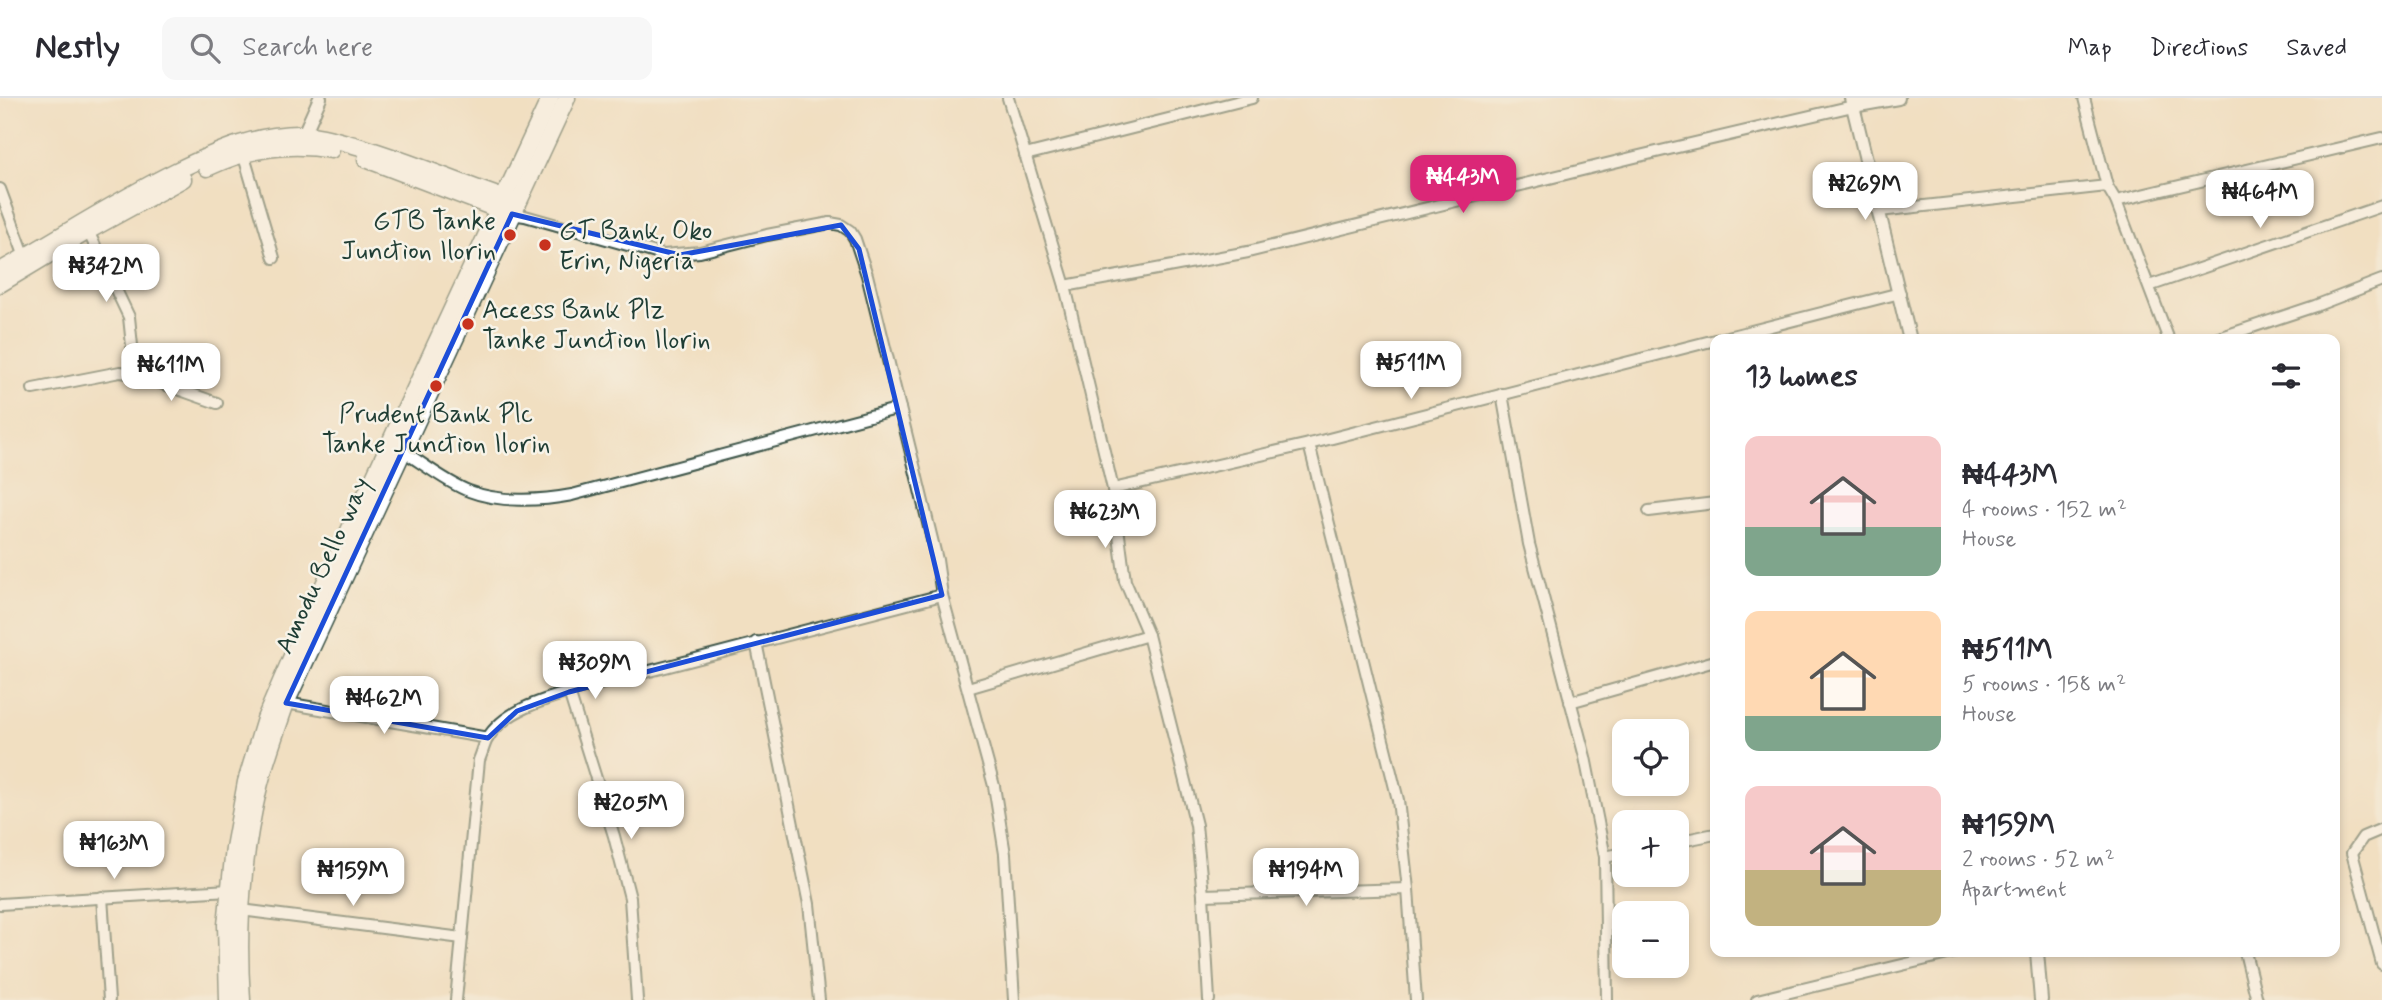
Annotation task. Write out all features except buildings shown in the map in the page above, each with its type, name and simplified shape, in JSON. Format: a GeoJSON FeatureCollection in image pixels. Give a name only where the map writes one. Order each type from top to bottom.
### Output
{"type":"FeatureCollection","features":[{"type":"Feature","properties":{"kind":"main road","name":"Amodu Bello way"},"geometry":{"type":"LineString","coordinates":[[242,1000],[240,968],[243,884],[258,790],[286,703],[403,451],[511,208],[551,98]]}},
{"type":"Feature","properties":{"kind":"main road","name":"Amodu Bello way"},"geometry":{"type":"LineString","coordinates":[[228,1000],[226,925],[234,848],[246,782],[274,695],[567,98]]}},
{"type":"Feature","properties":{"kind":"main road"},"geometry":{"type":"LineString","coordinates":[[0,284],[23,262],[74,226],[217,151],[253,140],[304,134],[343,142],[391,156],[511,208]]}},
{"type":"Feature","properties":{"kind":"main road"},"geometry":{"type":"LineString","coordinates":[[0,271],[88,231],[173,184],[243,153],[272,147],[314,147],[348,153],[511,208]]}},
{"type":"Feature","properties":{"kind":"street"},"geometry":{"type":"LineString","coordinates":[[304,134],[320,98]]}},
{"type":"Feature","properties":{"kind":"street"},"geometry":{"type":"LineString","coordinates":[[1008,98],[1065,286],[1114,489],[1125,581],[1147,635],[1196,825],[1209,1000]]}},
{"type":"Feature","properties":{"kind":"street"},"geometry":{"type":"LineString","coordinates":[[1025,155],[1252,98]]}},
{"type":"Feature","properties":{"kind":"street"},"geometry":{"type":"LineString","coordinates":[[1065,286],[1248,252],[1852,102],[1898,98]]}},
{"type":"Feature","properties":{"kind":"street"},"geometry":{"type":"LineString","coordinates":[[2084,98],[2107,186],[2116,201],[2167,334]]}},
{"type":"Feature","properties":{"kind":"street"},"geometry":{"type":"LineString","coordinates":[[1852,102],[1909,334]]}},
{"type":"Feature","properties":{"kind":"street"},"geometry":{"type":"LineString","coordinates":[[2116,201],[2382,138]]}},
{"type":"Feature","properties":{"kind":"street"},"geometry":{"type":"LineString","coordinates":[[243,153],[274,258]]}},
{"type":"Feature","properties":{"kind":"street"},"geometry":{"type":"LineString","coordinates":[[1879,211],[2107,186]]}},
{"type":"Feature","properties":{"kind":"street"},"geometry":{"type":"LineString","coordinates":[[0,189],[23,262]]}},
{"type":"Feature","properties":{"kind":"street"},"geometry":{"type":"LineString","coordinates":[[2149,286],[2382,206]]}},
{"type":"Feature","properties":{"kind":"street"},"geometry":{"type":"LineString","coordinates":[[511,208],[629,246],[671,255],[700,252],[830,223],[841,225],[850,231],[859,249],[900,408],[937,560],[942,595],[999,811],[1005,854],[1014,1000]]}},
{"type":"Feature","properties":{"kind":"street"},"geometry":{"type":"LineString","coordinates":[[88,231],[127,310],[135,374]]}},
{"type":"Feature","properties":{"kind":"street"},"geometry":{"type":"LineString","coordinates":[[2231,334],[2382,280]]}},
{"type":"Feature","properties":{"kind":"street"},"geometry":{"type":"LineString","coordinates":[[1739,334],[1900,293]]}},
{"type":"Feature","properties":{"kind":"street"},"geometry":{"type":"LineString","coordinates":[[1114,489],[1309,444],[1710,341]]}},
{"type":"Feature","properties":{"kind":"street"},"geometry":{"type":"LineString","coordinates":[[33,389],[113,372],[135,374],[217,403]]}},
{"type":"Feature","properties":{"kind":"street"},"geometry":{"type":"LineString","coordinates":[[1502,394],[1529,544],[1585,757],[1605,857],[1607,1000]]}},
{"type":"Feature","properties":{"kind":"street"},"geometry":{"type":"LineString","coordinates":[[403,451],[468,491],[530,500],[551,499],[900,408]]}},
{"type":"Feature","properties":{"kind":"street"},"geometry":{"type":"LineString","coordinates":[[1309,444],[1398,800],[1416,1000]]}},
{"type":"Feature","properties":{"kind":"street"},"geometry":{"type":"LineString","coordinates":[[1649,511],[1710,504]]}},
{"type":"Feature","properties":{"kind":"street"},"geometry":{"type":"LineString","coordinates":[[456,1000],[479,760],[488,738],[517,711],[569,692],[942,595]]}},
{"type":"Feature","properties":{"kind":"street"},"geometry":{"type":"LineString","coordinates":[[968,688],[1147,635]]}},
{"type":"Feature","properties":{"kind":"street"},"geometry":{"type":"LineString","coordinates":[[756,642],[809,904],[819,1000]]}},
{"type":"Feature","properties":{"kind":"street"},"geometry":{"type":"LineString","coordinates":[[1570,702],[1710,662]]}},
{"type":"Feature","properties":{"kind":"street"},"geometry":{"type":"LineString","coordinates":[[569,692],[614,836],[630,898],[637,1000]]}},
{"type":"Feature","properties":{"kind":"street"},"geometry":{"type":"LineString","coordinates":[[286,703],[488,738]]}},
{"type":"Feature","properties":{"kind":"street"},"geometry":{"type":"LineString","coordinates":[[2382,829],[2363,837],[2352,853],[2380,946],[2382,964]]}},
{"type":"Feature","properties":{"kind":"street"},"geometry":{"type":"LineString","coordinates":[[1689,839],[1710,835]]}},
{"type":"Feature","properties":{"kind":"street"},"geometry":{"type":"LineString","coordinates":[[1605,857],[1612,856]]}},
{"type":"Feature","properties":{"kind":"street"},"geometry":{"type":"LineString","coordinates":[[1203,895],[1408,889]]}},
{"type":"Feature","properties":{"kind":"street"},"geometry":{"type":"LineString","coordinates":[[0,904],[229,890]]}},
{"type":"Feature","properties":{"kind":"street"},"geometry":{"type":"LineString","coordinates":[[102,897],[109,1000]]}},
{"type":"Feature","properties":{"kind":"street"},"geometry":{"type":"LineString","coordinates":[[241,909],[462,937]]}},
{"type":"Feature","properties":{"kind":"street"},"geometry":{"type":"LineString","coordinates":[[1757,1000],[1935,957]]}},
{"type":"Feature","properties":{"kind":"street"},"geometry":{"type":"LineString","coordinates":[[2038,957],[2041,1000]]}},
{"type":"Feature","properties":{"kind":"street"},"geometry":{"type":"LineString","coordinates":[[2246,957],[2257,1000]]}},
{"type":"Feature","properties":{"kind":"highlighted area"},"geometry":{"type":"Polygon","coordinates":[[[512,214],[680,255],[841,225],[859,249],[942,595],[569,692],[517,711],[488,738],[286,703],[512,214]]]}},
{"type":"Feature","properties":{"kind":"place","name":"GTB Tanke Junction Ilorin"},"geometry":{"type":"Point","coordinates":[510,235]}},
{"type":"Feature","properties":{"kind":"place","name":"GT Bank, Oko Erin, Nigeria"},"geometry":{"type":"Point","coordinates":[545,245]}},
{"type":"Feature","properties":{"kind":"place","name":"Access Bank Plz Tanke Junction Ilorin"},"geometry":{"type":"Point","coordinates":[468,324]}},
{"type":"Feature","properties":{"kind":"place","name":"Prudent Bank Plc Tanke Junction Ilorin"},"geometry":{"type":"Point","coordinates":[436,386]}}]}
